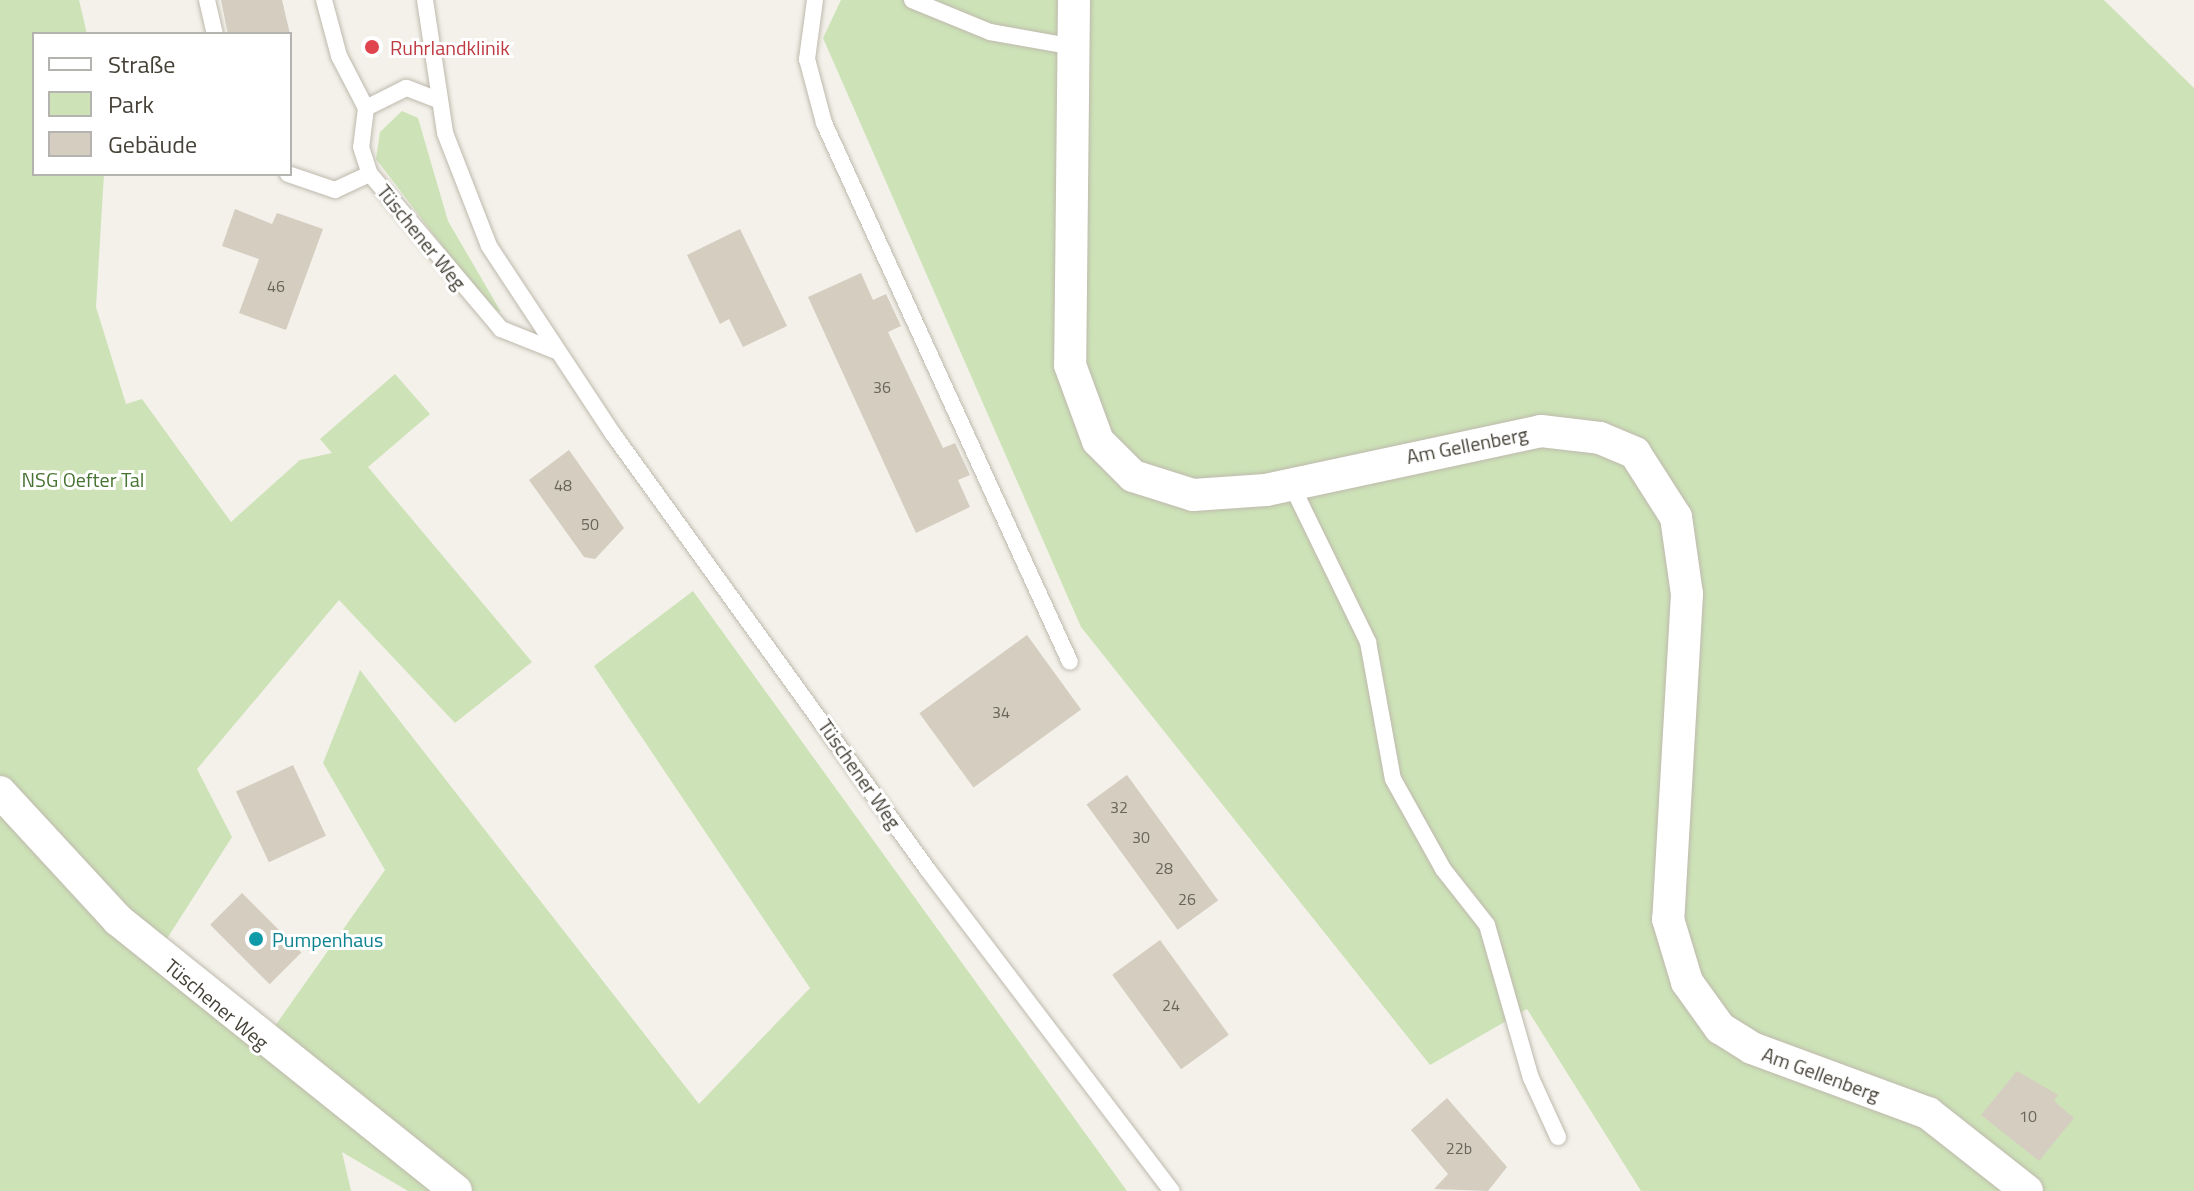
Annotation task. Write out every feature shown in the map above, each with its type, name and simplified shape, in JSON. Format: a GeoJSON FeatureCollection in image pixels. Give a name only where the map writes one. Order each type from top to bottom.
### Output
{"type":"FeatureCollection","features":[{"type":"Feature","properties":{"kind":"street","name":"Am Gellenberg"},"geometry":{"type":"LineString","coordinates":[[1074,0],[1070,365],[1088,421],[1115,461],[1162,491],[1228,495],[1541,431],[1600,438],[1635,453],[1676,517],[1687,594],[1668,919],[1687,982],[1720,1028],[1752,1048],[1928,1113],[2027,1191]]}},
{"type":"Feature","properties":{"kind":"street","name":"Tüschener Weg"},"geometry":{"type":"LineString","coordinates":[[0,792],[118,920],[456,1191]]}},
{"type":"Feature","properties":{"kind":"lane"},"geometry":{"type":"LineString","coordinates":[[207,0],[215,32]]}},
{"type":"Feature","properties":{"kind":"lane"},"geometry":{"type":"LineString","coordinates":[[324,0],[339,56],[366,108],[406,88],[438,100]]}},
{"type":"Feature","properties":{"kind":"lane","name":"Tüschener Weg"},"geometry":{"type":"LineString","coordinates":[[425,0],[438,100],[470,211],[556,351],[928,870],[1172,1191]]}},
{"type":"Feature","properties":{"kind":"lane"},"geometry":{"type":"LineString","coordinates":[[815,0],[807,59],[824,123],[1070,662]]}},
{"type":"Feature","properties":{"kind":"lane"},"geometry":{"type":"LineString","coordinates":[[912,0],[990,32],[1074,47]]}},
{"type":"Feature","properties":{"kind":"lane","name":"Tüschener Weg"},"geometry":{"type":"LineString","coordinates":[[366,108],[361,147],[370,174],[501,329],[556,351]]}},
{"type":"Feature","properties":{"kind":"lane"},"geometry":{"type":"LineString","coordinates":[[292,175],[335,190],[370,174]]}},
{"type":"Feature","properties":{"kind":"lane"},"geometry":{"type":"LineString","coordinates":[[1291,484],[1368,642],[1393,779],[1443,869],[1487,925],[1531,1078],[1558,1137]]}},
{"type":"Feature","properties":{"kind":"green space","name":"NSG Oefter Tal"},"geometry":{"type":"Polygon","coordinates":[[[0,0],[79,0],[87,32],[32,32],[32,176],[104,176],[96,307],[126,404],[142,399],[231,522],[300,460],[332,453],[320,439],[395,374],[430,414],[368,467],[532,662],[455,723],[339,600],[197,769],[232,837],[152,962],[258,1050],[385,870],[323,763],[360,670],[699,1104],[810,988],[594,666],[693,591],[1127,1191],[408,1191],[342,1152],[351,1191],[0,1191],[0,0]]]}},
{"type":"Feature","properties":{"kind":"green space"},"geometry":{"type":"Polygon","coordinates":[[[841,0],[2104,0],[2194,88],[2194,1191],[1641,1191],[1527,1009],[1430,1065],[1081,627],[823,38],[841,0]]]}},
{"type":"Feature","properties":{"kind":"green space"},"geometry":{"type":"Polygon","coordinates":[[[402,111],[418,118],[448,221],[501,312],[490,308],[376,159],[380,132],[402,111]]]}},
{"type":"Feature","properties":{"kind":"building"},"geometry":{"type":"Polygon","coordinates":[[[221,0],[282,0],[290,32],[228,32],[221,0]]]}},
{"type":"Feature","properties":{"kind":"building"},"geometry":{"type":"Polygon","coordinates":[[[235,209],[272,224],[277,213],[323,229],[286,330],[239,313],[259,259],[222,246],[235,209]]]}},
{"type":"Feature","properties":{"kind":"building"},"geometry":{"type":"Polygon","coordinates":[[[740,229],[787,326],[743,347],[729,319],[720,324],[687,255],[740,229]]]}},
{"type":"Feature","properties":{"kind":"building"},"geometry":{"type":"Polygon","coordinates":[[[861,273],[873,300],[886,294],[901,326],[888,332],[943,448],[955,443],[970,475],[958,480],[970,507],[916,533],[808,297],[861,273]]]}},
{"type":"Feature","properties":{"kind":"building"},"geometry":{"type":"Polygon","coordinates":[[[569,450],[624,528],[595,559],[584,557],[529,480],[569,450]]]}},
{"type":"Feature","properties":{"kind":"building"},"geometry":{"type":"Polygon","coordinates":[[[1027,635],[1081,709],[973,788],[919,713],[1027,635]]]}},
{"type":"Feature","properties":{"kind":"building"},"geometry":{"type":"Polygon","coordinates":[[[293,765],[326,836],[269,862],[236,792],[293,765]]]}},
{"type":"Feature","properties":{"kind":"building"},"geometry":{"type":"Polygon","coordinates":[[[1127,775],[1218,900],[1178,930],[1087,804],[1127,775]]]}},
{"type":"Feature","properties":{"kind":"building","name":"Pumpenhaus"},"geometry":{"type":"Polygon","coordinates":[[[242,893],[301,952],[270,984],[210,925],[242,893]]]}},
{"type":"Feature","properties":{"kind":"building"},"geometry":{"type":"Polygon","coordinates":[[[1160,940],[1229,1035],[1181,1069],[1112,975],[1160,940]]]}},
{"type":"Feature","properties":{"kind":"building"},"geometry":{"type":"Polygon","coordinates":[[[2017,1071],[2058,1095],[2054,1101],[2074,1118],[2039,1161],[1981,1115],[2017,1071]]]}},
{"type":"Feature","properties":{"kind":"building"},"geometry":{"type":"Polygon","coordinates":[[[1447,1098],[1507,1167],[1488,1191],[1434,1189],[1448,1174],[1411,1130],[1447,1098]]]}},
{"type":"Feature","properties":{"kind":"place","name":"Ruhrlandklinik"},"geometry":{"type":"Point","coordinates":[372,47]}},
{"type":"Feature","properties":{"kind":"place","name":"Pumpenhaus"},"geometry":{"type":"Point","coordinates":[256,939]}}]}
